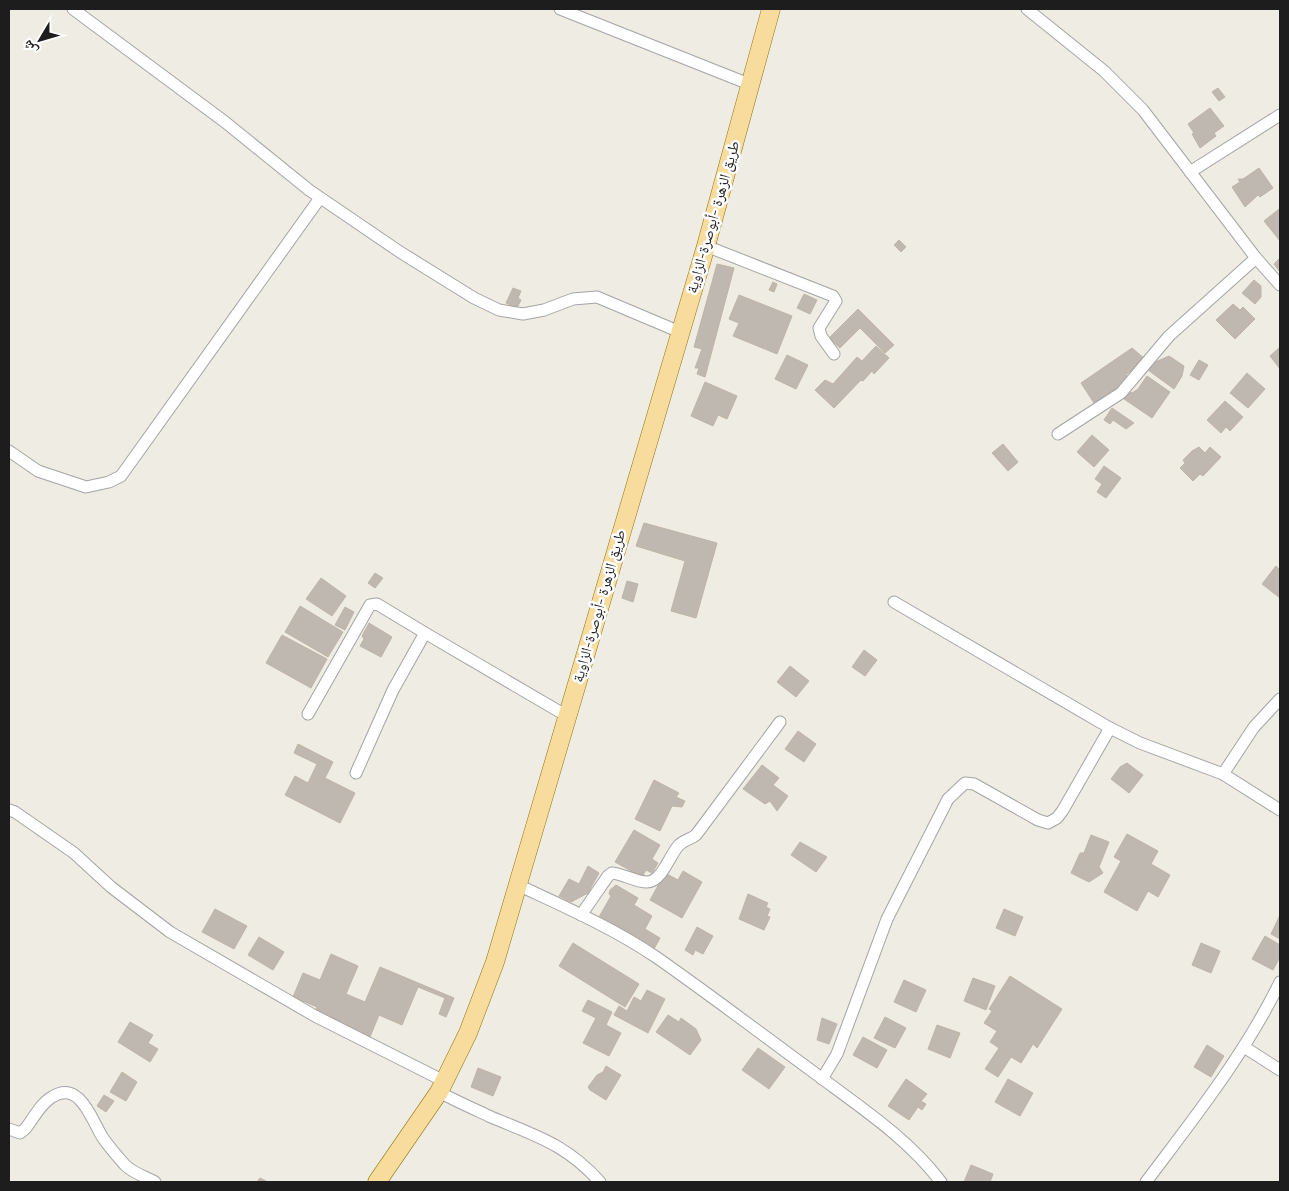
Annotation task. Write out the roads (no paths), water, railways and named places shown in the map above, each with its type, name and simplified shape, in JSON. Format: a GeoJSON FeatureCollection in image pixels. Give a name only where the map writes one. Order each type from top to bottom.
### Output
{"type":"FeatureCollection","features":[{"type":"Feature","properties":{"kind":"main road","name":"طريق الزهرة -أبوصرة-الزاوية"},"geometry":{"type":"LineString","coordinates":[[377,1182],[441,1087],[482,998],[518,885],[706,246],[771,9]]}},
{"type":"Feature","properties":{"kind":"street"},"geometry":{"type":"LineString","coordinates":[[73,9],[225,122],[320,198],[400,252],[474,298],[499,310],[531,313],[573,299],[597,297],[680,332]]}},
{"type":"Feature","properties":{"kind":"street"},"geometry":{"type":"LineString","coordinates":[[560,9],[749,84]]}},
{"type":"Feature","properties":{"kind":"street"},"geometry":{"type":"LineString","coordinates":[[1027,9],[1124,90],[1144,110],[1256,258],[1280,285]]}},
{"type":"Feature","properties":{"kind":"street"},"geometry":{"type":"LineString","coordinates":[[1190,172],[1280,115]]}},
{"type":"Feature","properties":{"kind":"street"},"geometry":{"type":"LineString","coordinates":[[9,450],[38,471],[86,487],[110,482],[121,476],[320,198]]}},
{"type":"Feature","properties":{"kind":"street"},"geometry":{"type":"LineString","coordinates":[[706,246],[833,296],[836,301],[819,328],[821,336],[834,354]]}},
{"type":"Feature","properties":{"kind":"street"},"geometry":{"type":"LineString","coordinates":[[1058,434],[1121,393],[1156,350],[1256,258]]}},
{"type":"Feature","properties":{"kind":"street"},"geometry":{"type":"LineString","coordinates":[[894,602],[1110,728],[1156,749],[1223,774],[1280,810]]}},
{"type":"Feature","properties":{"kind":"street"},"geometry":{"type":"LineString","coordinates":[[308,714],[372,604],[377,604],[567,716]]}},
{"type":"Feature","properties":{"kind":"street"},"geometry":{"type":"LineString","coordinates":[[356,773],[393,690],[425,633]]}},
{"type":"Feature","properties":{"kind":"street"},"geometry":{"type":"LineString","coordinates":[[1223,774],[1254,727],[1280,699]]}},
{"type":"Feature","properties":{"kind":"street"},"geometry":{"type":"LineString","coordinates":[[582,915],[608,876],[612,873],[643,882],[649,882],[657,877],[677,847],[683,841],[696,835],[780,722]]}},
{"type":"Feature","properties":{"kind":"street"},"geometry":{"type":"LineString","coordinates":[[822,1079],[839,1048],[887,919],[948,799],[957,788],[965,783],[974,784],[1038,820],[1048,823],[1057,818],[1063,810],[1110,728]]}},
{"type":"Feature","properties":{"kind":"street"},"geometry":{"type":"LineString","coordinates":[[9,810],[15,812],[74,853],[111,887],[170,932],[492,1118],[537,1134],[577,1158],[600,1182]]}},
{"type":"Feature","properties":{"kind":"street"},"geometry":{"type":"LineString","coordinates":[[518,885],[582,915],[655,957],[822,1079],[914,1151],[941,1182]]}},
{"type":"Feature","properties":{"kind":"street"},"geometry":{"type":"LineString","coordinates":[[1146,1182],[1244,1047],[1264,1016],[1280,982]]}},
{"type":"Feature","properties":{"kind":"street"},"geometry":{"type":"LineString","coordinates":[[1244,1047],[1280,1070]]}},
{"type":"Feature","properties":{"kind":"street"},"geometry":{"type":"LineString","coordinates":[[9,1129],[20,1133],[50,1097],[61,1092],[73,1096],[81,1099],[104,1139],[126,1166],[155,1182]]}}]}
